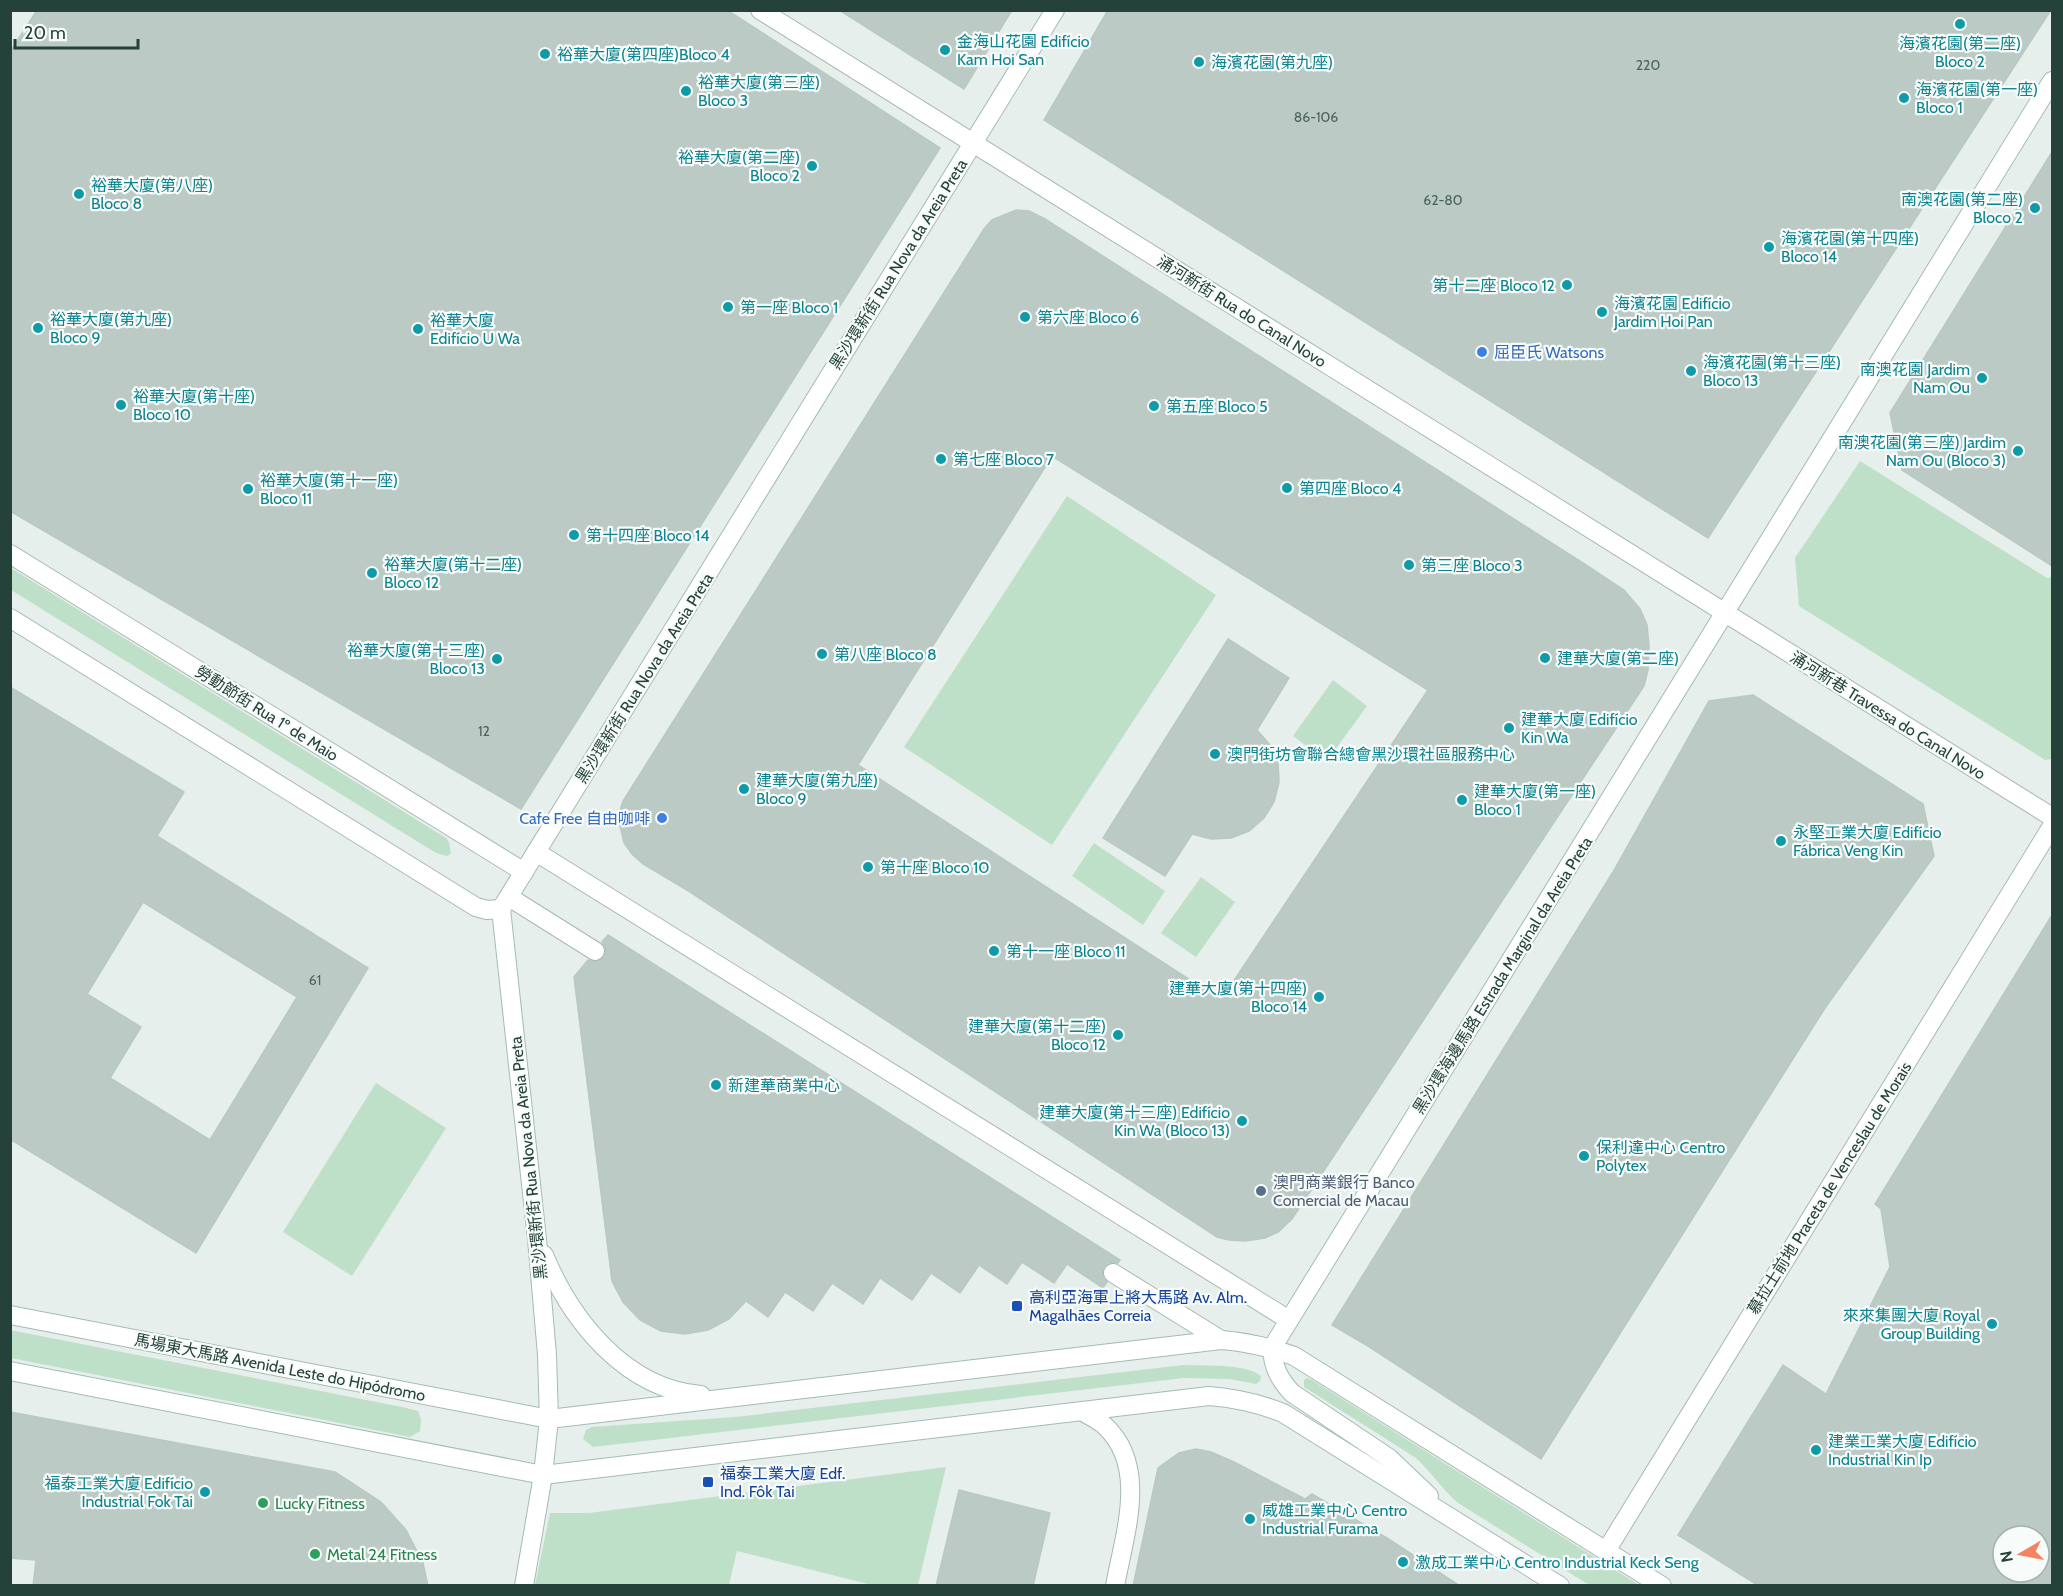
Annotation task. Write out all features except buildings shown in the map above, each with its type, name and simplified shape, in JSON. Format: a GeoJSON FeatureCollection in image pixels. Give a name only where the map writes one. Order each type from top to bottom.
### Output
{"type":"FeatureCollection","features":[{"type":"Feature","properties":{"kind":"street","name":"涌河新街 Rua do Canal Novo"},"geometry":{"type":"LineString","coordinates":[[760,10],[1725,612]]}},
{"type":"Feature","properties":{"kind":"street","name":"黑沙環新街 Rua Nova da Areia Preta"},"geometry":{"type":"LineString","coordinates":[[524,1586],[543,1475],[549,1419],[547,1355],[505,903],[1055,10]]}},
{"type":"Feature","properties":{"kind":"street","name":"黑沙環海邊馬路 Estrada Marginal da Areia Preta"},"geometry":{"type":"LineString","coordinates":[[1272,1348],[2052,81]]}},
{"type":"Feature","properties":{"kind":"street","name":"勞動節街 Rua 1º de Maio"},"geometry":{"type":"LineString","coordinates":[[10,554],[524,872]]}},
{"type":"Feature","properties":{"kind":"street","name":"涌河新巷 Travessa do Canal Novo"},"geometry":{"type":"LineString","coordinates":[[1725,612],[2052,817]]}},
{"type":"Feature","properties":{"kind":"street"},"geometry":{"type":"LineString","coordinates":[[10,618],[476,907],[487,910],[505,903],[595,951]]}},
{"type":"Feature","properties":{"kind":"street","name":"慕拉士前地 Praceta de Venceslau de Morais"},"geometry":{"type":"LineString","coordinates":[[1606,1551],[2052,826]]}},
{"type":"Feature","properties":{"kind":"street"},"geometry":{"type":"LineString","coordinates":[[536,852],[1289,1320]]}},
{"type":"Feature","properties":{"kind":"street"},"geometry":{"type":"LineString","coordinates":[[537,1239],[555,1282],[580,1320],[611,1354],[650,1381],[689,1394],[732,1397],[1221,1340],[1246,1342],[1272,1348],[1294,1356],[1662,1586]]}},
{"type":"Feature","properties":{"kind":"street"},"geometry":{"type":"LineString","coordinates":[[1113,1273],[1221,1340]]}},
{"type":"Feature","properties":{"kind":"street","name":"馬場東大馬路 Avenida Leste do Hipódromo"},"geometry":{"type":"LineString","coordinates":[[10,1316],[549,1419],[732,1397]]}},
{"type":"Feature","properties":{"kind":"street"},"geometry":{"type":"LineString","coordinates":[[1272,1348],[1273,1361],[1279,1379],[1292,1394],[1389,1458],[1416,1482],[1446,1514]]}},
{"type":"Feature","properties":{"kind":"street"},"geometry":{"type":"LineString","coordinates":[[10,1371],[543,1475],[1209,1396],[1234,1398],[1282,1413],[1560,1586]]}},
{"type":"Feature","properties":{"kind":"street"},"geometry":{"type":"LineString","coordinates":[[1082,1411],[1105,1426],[1122,1448],[1130,1474],[1129,1506],[1115,1586]]}},
{"type":"Feature","properties":{"kind":"green space"},"geometry":{"type":"Polygon","coordinates":[[[1860,461],[2047,578],[2052,577],[2052,759],[2045,760],[1799,606],[1795,558],[1860,461]]]}},
{"type":"Feature","properties":{"kind":"green space"},"geometry":{"type":"Polygon","coordinates":[[[1067,496],[1216,595],[1052,845],[904,747],[1067,496]]]}},
{"type":"Feature","properties":{"kind":"green space"},"geometry":{"type":"Polygon","coordinates":[[[11,568],[446,838],[451,853],[447,856],[436,853],[11,590],[11,568]]]}},
{"type":"Feature","properties":{"kind":"green space"},"geometry":{"type":"Polygon","coordinates":[[[1333,680],[1367,706],[1327,761],[1293,736],[1333,680]]]}},
{"type":"Feature","properties":{"kind":"green space"},"geometry":{"type":"Polygon","coordinates":[[[1094,843],[1165,891],[1143,925],[1072,876],[1094,843]]]}},
{"type":"Feature","properties":{"kind":"green space"},"geometry":{"type":"Polygon","coordinates":[[[1201,877],[1235,902],[1196,957],[1161,933],[1201,877]]]}},
{"type":"Feature","properties":{"kind":"green space"},"geometry":{"type":"Polygon","coordinates":[[[376,1083],[446,1128],[352,1276],[283,1232],[376,1083]]]}},
{"type":"Feature","properties":{"kind":"green space"},"geometry":{"type":"Polygon","coordinates":[[[10,1330],[402,1407],[418,1411],[421,1419],[420,1431],[410,1437],[11,1358],[10,1330]]]}},
{"type":"Feature","properties":{"kind":"green space"},"geometry":{"type":"Polygon","coordinates":[[[1183,1365],[1235,1367],[1261,1376],[1260,1381],[1256,1384],[1229,1379],[1184,1378],[593,1447],[583,1439],[586,1430],[592,1427],[735,1417],[1183,1365]]]}},
{"type":"Feature","properties":{"kind":"green space"},"geometry":{"type":"Polygon","coordinates":[[[1307,1378],[1639,1585],[1589,1585],[1458,1503],[1416,1458],[1304,1387],[1304,1380],[1307,1378]]]}},
{"type":"Feature","properties":{"kind":"green space"},"geometry":{"type":"Polygon","coordinates":[[[946,1467],[918,1585],[872,1585],[737,1551],[729,1585],[535,1585],[550,1513],[589,1513],[946,1467]]]}},
{"type":"Feature","properties":{"kind":"place","name":"海濱花園(第二座) Bloco 2"},"geometry":{"type":"Point","coordinates":[1960,24]}},
{"type":"Feature","properties":{"kind":"place","name":"金海山花園 Edifício Kam Hoi San"},"geometry":{"type":"Point","coordinates":[945,50]}},
{"type":"Feature","properties":{"kind":"place","name":"裕華大廈(第四座)Bloco 4"},"geometry":{"type":"Point","coordinates":[545,54]}},
{"type":"Feature","properties":{"kind":"place","name":"海濱花園(第九座)"},"geometry":{"type":"Point","coordinates":[1199,62]}},
{"type":"Feature","properties":{"kind":"place","name":"裕華大廈(第三座) Bloco 3"},"geometry":{"type":"Point","coordinates":[686,91]}},
{"type":"Feature","properties":{"kind":"place","name":"海濱花園(第一座) Bloco 1"},"geometry":{"type":"Point","coordinates":[1904,98]}},
{"type":"Feature","properties":{"kind":"place","name":"裕華大廈(第二座) Bloco 2"},"geometry":{"type":"Point","coordinates":[812,166]}},
{"type":"Feature","properties":{"kind":"place","name":"裕華大廈(第八座) Bloco 8"},"geometry":{"type":"Point","coordinates":[79,194]}},
{"type":"Feature","properties":{"kind":"place","name":"南澳花園(第二座) Bloco 2"},"geometry":{"type":"Point","coordinates":[2035,208]}},
{"type":"Feature","properties":{"kind":"place","name":"海濱花園(第十四座) Bloco 14"},"geometry":{"type":"Point","coordinates":[1769,247]}},
{"type":"Feature","properties":{"kind":"place","name":"第十二座 Bloco 12"},"geometry":{"type":"Point","coordinates":[1567,285]}},
{"type":"Feature","properties":{"kind":"place","name":"第一座 Bloco 1"},"geometry":{"type":"Point","coordinates":[728,307]}},
{"type":"Feature","properties":{"kind":"place","name":"海濱花園 Edifício Jardim Hoi Pan"},"geometry":{"type":"Point","coordinates":[1602,312]}},
{"type":"Feature","properties":{"kind":"place","name":"第六座 Bloco 6"},"geometry":{"type":"Point","coordinates":[1025,317]}},
{"type":"Feature","properties":{"kind":"place","name":"裕華大廈(第九座) Bloco 9"},"geometry":{"type":"Point","coordinates":[38,328]}},
{"type":"Feature","properties":{"kind":"place","name":"裕華大廈 Edifício U Wa"},"geometry":{"type":"Point","coordinates":[418,329]}},
{"type":"Feature","properties":{"kind":"place","name":"屈臣氏 Watsons"},"geometry":{"type":"Point","coordinates":[1482,352]}},
{"type":"Feature","properties":{"kind":"place","name":"海濱花園(第十三座) Bloco 13"},"geometry":{"type":"Point","coordinates":[1691,371]}},
{"type":"Feature","properties":{"kind":"place","name":"南澳花園 Jardim Nam Ou"},"geometry":{"type":"Point","coordinates":[1982,378]}},
{"type":"Feature","properties":{"kind":"place","name":"裕華大廈(第十座) Bloco 10"},"geometry":{"type":"Point","coordinates":[121,405]}},
{"type":"Feature","properties":{"kind":"place","name":"第五座 Bloco 5"},"geometry":{"type":"Point","coordinates":[1154,406]}},
{"type":"Feature","properties":{"kind":"place","name":"南澳花園(第三座) Jardim Nam Ou (Bloco 3)"},"geometry":{"type":"Point","coordinates":[2018,451]}},
{"type":"Feature","properties":{"kind":"place","name":"第七座 Bloco 7"},"geometry":{"type":"Point","coordinates":[941,459]}},
{"type":"Feature","properties":{"kind":"place","name":"第四座 Bloco 4"},"geometry":{"type":"Point","coordinates":[1287,488]}},
{"type":"Feature","properties":{"kind":"place","name":"裕華大廈(第十一座) Bloco 11"},"geometry":{"type":"Point","coordinates":[248,489]}},
{"type":"Feature","properties":{"kind":"place","name":"第十四座 Bloco 14"},"geometry":{"type":"Point","coordinates":[574,535]}},
{"type":"Feature","properties":{"kind":"place","name":"第三座 Bloco 3"},"geometry":{"type":"Point","coordinates":[1409,565]}},
{"type":"Feature","properties":{"kind":"place","name":"裕華大廈(第十二座) Bloco 12"},"geometry":{"type":"Point","coordinates":[372,573]}},
{"type":"Feature","properties":{"kind":"place","name":"第八座 Bloco 8"},"geometry":{"type":"Point","coordinates":[822,654]}},
{"type":"Feature","properties":{"kind":"place","name":"建華大廈(第二座)"},"geometry":{"type":"Point","coordinates":[1545,658]}},
{"type":"Feature","properties":{"kind":"place","name":"裕華大廈(第十三座) Bloco 13"},"geometry":{"type":"Point","coordinates":[497,659]}},
{"type":"Feature","properties":{"kind":"place","name":"建華大廈 Edifício Kin Wa"},"geometry":{"type":"Point","coordinates":[1509,728]}},
{"type":"Feature","properties":{"kind":"place","name":"澳門街坊會聯合總會黑沙環社區服務中心"},"geometry":{"type":"Point","coordinates":[1215,754]}},
{"type":"Feature","properties":{"kind":"place","name":"建華大廈(第九座) Bloco 9"},"geometry":{"type":"Point","coordinates":[744,789]}},
{"type":"Feature","properties":{"kind":"place","name":"建華大廈(第一座) Bloco 1"},"geometry":{"type":"Point","coordinates":[1462,800]}},
{"type":"Feature","properties":{"kind":"place","name":"Cafe Free 自由咖啡"},"geometry":{"type":"Point","coordinates":[662,818]}},
{"type":"Feature","properties":{"kind":"place","name":"永堅工業大廈 Edifício Fábrica Veng Kin"},"geometry":{"type":"Point","coordinates":[1781,841]}},
{"type":"Feature","properties":{"kind":"place","name":"第十座 Bloco 10"},"geometry":{"type":"Point","coordinates":[868,867]}},
{"type":"Feature","properties":{"kind":"place","name":"第十一座 Bloco 11"},"geometry":{"type":"Point","coordinates":[994,951]}},
{"type":"Feature","properties":{"kind":"place","name":"建華大廈(第十四座) Bloco 14"},"geometry":{"type":"Point","coordinates":[1319,997]}},
{"type":"Feature","properties":{"kind":"place","name":"建華大廈(第十二座) Bloco 12"},"geometry":{"type":"Point","coordinates":[1118,1035]}},
{"type":"Feature","properties":{"kind":"place","name":"新建華商業中心"},"geometry":{"type":"Point","coordinates":[716,1085]}},
{"type":"Feature","properties":{"kind":"place","name":"建華大廈(第十三座) Edifício Kin Wa (Bloco 13)"},"geometry":{"type":"Point","coordinates":[1242,1121]}},
{"type":"Feature","properties":{"kind":"place","name":"保利達中心 Centro Polytex"},"geometry":{"type":"Point","coordinates":[1584,1156]}},
{"type":"Feature","properties":{"kind":"place","name":"澳門商業銀行 Banco Comercial de Macau"},"geometry":{"type":"Point","coordinates":[1261,1191]}},
{"type":"Feature","properties":{"kind":"place","name":"高利亞海軍上將大馬路 Av. Alm. Magalhães Correia"},"geometry":{"type":"Point","coordinates":[1017,1306]}},
{"type":"Feature","properties":{"kind":"place","name":"來來集團大廈 Royal Group Building"},"geometry":{"type":"Point","coordinates":[1992,1324]}},
{"type":"Feature","properties":{"kind":"place","name":"建業工業大廈 Edifício Industrial Kin Ip"},"geometry":{"type":"Point","coordinates":[1816,1450]}},
{"type":"Feature","properties":{"kind":"place","name":"福泰工業大廈 Edf. Ind. Fôk Tai"},"geometry":{"type":"Point","coordinates":[708,1482]}},
{"type":"Feature","properties":{"kind":"place","name":"福泰工業大廈 Edifício Industrial Fok Tai"},"geometry":{"type":"Point","coordinates":[205,1492]}},
{"type":"Feature","properties":{"kind":"place","name":"Lucky Fitness"},"geometry":{"type":"Point","coordinates":[263,1503]}},
{"type":"Feature","properties":{"kind":"place","name":"威雄工業中心 Centro Industrial Furama"},"geometry":{"type":"Point","coordinates":[1250,1519]}},
{"type":"Feature","properties":{"kind":"place","name":"Metal 24 Fitness"},"geometry":{"type":"Point","coordinates":[315,1554]}},
{"type":"Feature","properties":{"kind":"place","name":"激成工業中心 Centro Industrial Keck Seng"},"geometry":{"type":"Point","coordinates":[1403,1562]}}]}
